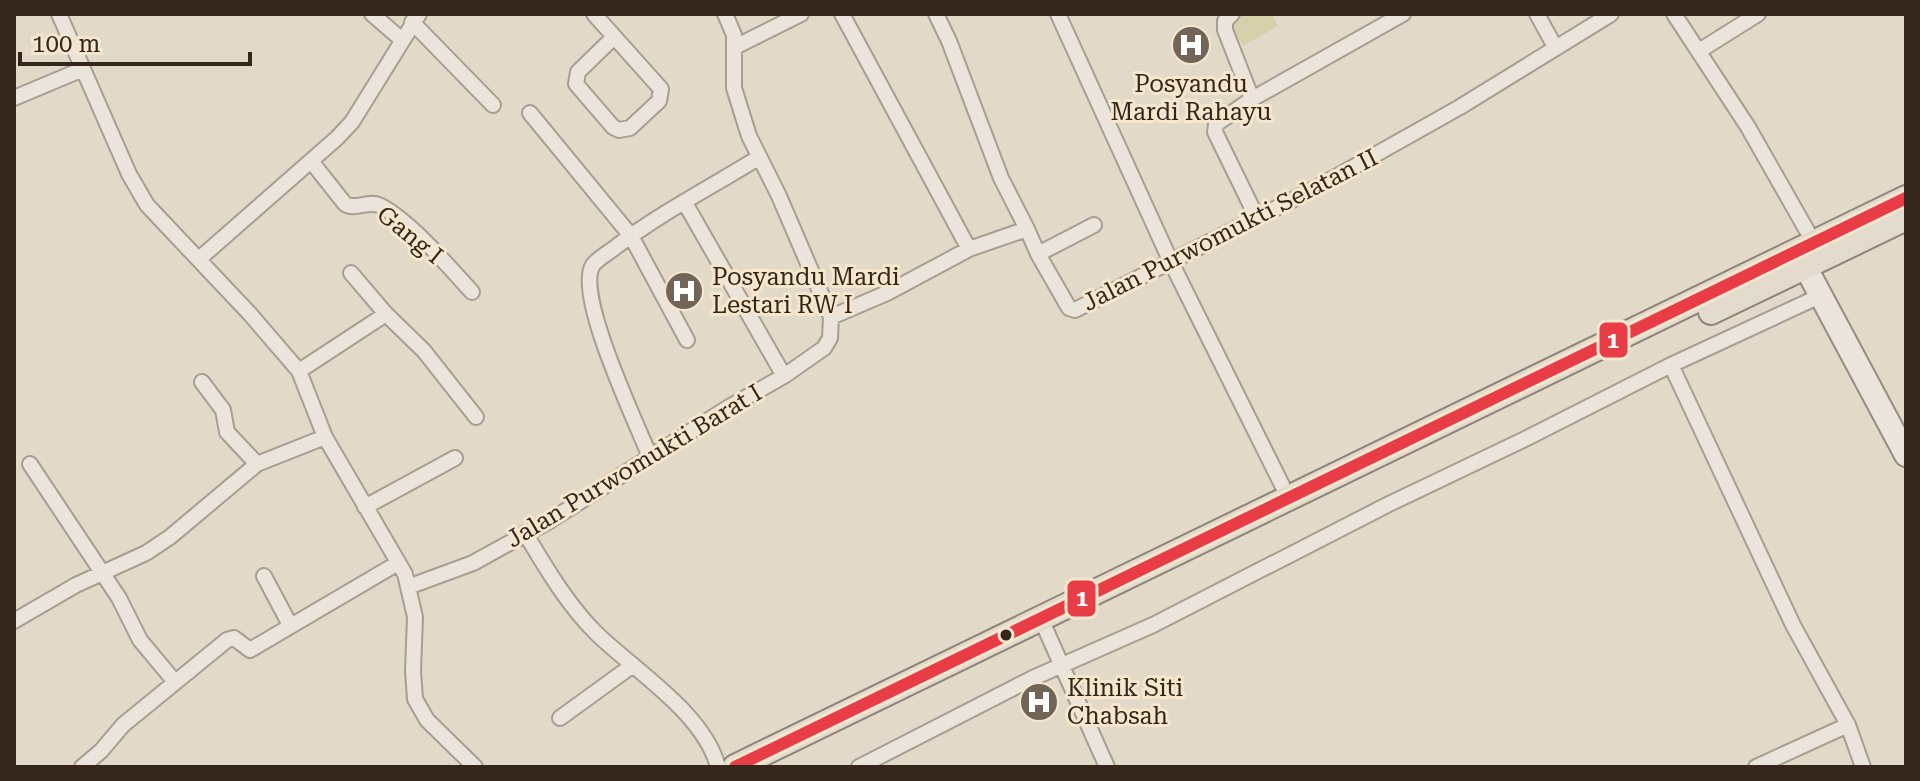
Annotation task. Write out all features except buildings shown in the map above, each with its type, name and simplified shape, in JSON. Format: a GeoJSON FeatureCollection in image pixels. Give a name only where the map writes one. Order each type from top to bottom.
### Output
{"type":"FeatureCollection","features":[{"type":"Feature","properties":{"kind":"main road"},"geometry":{"type":"LineString","coordinates":[[760,767],[842,722],[1288,497],[1593,353],[1906,198]]}},
{"type":"Feature","properties":{"kind":"main road"},"geometry":{"type":"LineString","coordinates":[[735,767],[842,722],[1045,628],[1906,218]]}},
{"type":"Feature","properties":{"kind":"street"},"geometry":{"type":"LineString","coordinates":[[59,14],[137,190],[147,205],[299,371],[325,437],[398,563],[408,587],[415,617],[415,699],[427,720],[475,767]]}},
{"type":"Feature","properties":{"kind":"street"},"geometry":{"type":"LineString","coordinates":[[372,14],[402,40]]}},
{"type":"Feature","properties":{"kind":"street"},"geometry":{"type":"LineString","coordinates":[[594,14],[661,89],[659,101],[625,130],[613,127],[576,84],[578,72],[614,37]]}},
{"type":"Feature","properties":{"kind":"street"},"geometry":{"type":"LineString","coordinates":[[735,47],[801,14]]}},
{"type":"Feature","properties":{"kind":"street"},"geometry":{"type":"LineString","coordinates":[[842,14],[969,249]]}},
{"type":"Feature","properties":{"kind":"street","name":"Jalan Purwomukti Selatan II"},"geometry":{"type":"LineString","coordinates":[[936,14],[1001,178],[1038,254],[1069,308],[1075,310],[1316,188],[1460,107],[1611,14]]}},
{"type":"Feature","properties":{"kind":"street"},"geometry":{"type":"LineString","coordinates":[[1058,14],[1170,260],[1288,497]]}},
{"type":"Feature","properties":{"kind":"street"},"geometry":{"type":"LineString","coordinates":[[1232,14],[1225,21],[1225,30],[1252,99]]}},
{"type":"Feature","properties":{"kind":"street"},"geometry":{"type":"LineString","coordinates":[[1257,218],[1215,127],[1219,121],[1252,99],[1403,14]]}},
{"type":"Feature","properties":{"kind":"street"},"geometry":{"type":"LineString","coordinates":[[1537,14],[1555,47]]}},
{"type":"Feature","properties":{"kind":"street"},"geometry":{"type":"LineString","coordinates":[[1674,14],[1762,149],[1814,243]]}},
{"type":"Feature","properties":{"kind":"street"},"geometry":{"type":"LineString","coordinates":[[1699,51],[1758,14]]}},
{"type":"Feature","properties":{"kind":"street"},"geometry":{"type":"LineString","coordinates":[[726,15],[734,35],[734,88],[758,158],[779,196],[831,317],[887,293],[969,249],[1027,229]]}},
{"type":"Feature","properties":{"kind":"street"},"geometry":{"type":"LineString","coordinates":[[199,259],[352,122],[416,18],[493,105]]}},
{"type":"Feature","properties":{"kind":"street"},"geometry":{"type":"LineString","coordinates":[[14,98],[83,69]]}},
{"type":"Feature","properties":{"kind":"street"},"geometry":{"type":"LineString","coordinates":[[530,113],[631,236],[687,340]]}},
{"type":"Feature","properties":{"kind":"street"},"geometry":{"type":"LineString","coordinates":[[650,457],[601,338],[592,307],[590,273],[593,264],[631,236],[758,158]]}},
{"type":"Feature","properties":{"kind":"street","name":"Gang I"},"geometry":{"type":"LineString","coordinates":[[311,161],[345,204],[352,208],[371,203],[380,206],[423,239],[472,292]]}},
{"type":"Feature","properties":{"kind":"street"},"geometry":{"type":"LineString","coordinates":[[685,203],[784,376]]}},
{"type":"Feature","properties":{"kind":"street"},"geometry":{"type":"LineString","coordinates":[[1038,254],[1094,225]]}},
{"type":"Feature","properties":{"kind":"street"},"geometry":{"type":"LineString","coordinates":[[1806,268],[1906,455]]}},
{"type":"Feature","properties":{"kind":"street"},"geometry":{"type":"LineString","coordinates":[[351,273],[386,314],[424,351],[476,417]]}},
{"type":"Feature","properties":{"kind":"street"},"geometry":{"type":"LineString","coordinates":[[859,767],[1033,678],[1153,625],[1671,365],[1822,295]]}},
{"type":"Feature","properties":{"kind":"street"},"geometry":{"type":"LineString","coordinates":[[299,371],[386,314]]}},
{"type":"Feature","properties":{"kind":"street","name":"Jalan Purwomukti Barat I"},"geometry":{"type":"LineString","coordinates":[[408,587],[473,563],[551,520],[729,407],[784,376],[824,348],[830,338],[831,317]]}},
{"type":"Feature","properties":{"kind":"street"},"geometry":{"type":"LineString","coordinates":[[1671,365],[1793,625],[1848,725],[1863,767]]}},
{"type":"Feature","properties":{"kind":"street"},"geometry":{"type":"LineString","coordinates":[[202,382],[223,410],[227,432],[257,464]]}},
{"type":"Feature","properties":{"kind":"street"},"geometry":{"type":"LineString","coordinates":[[14,621],[102,572],[146,553],[170,537],[257,464],[325,437]]}},
{"type":"Feature","properties":{"kind":"street"},"geometry":{"type":"LineString","coordinates":[[365,507],[455,458]]}},
{"type":"Feature","properties":{"kind":"street"},"geometry":{"type":"LineString","coordinates":[[30,464],[119,598],[140,640],[175,682]]}},
{"type":"Feature","properties":{"kind":"street"},"geometry":{"type":"LineString","coordinates":[[525,533],[554,582],[596,632],[681,709],[714,750],[718,767]]}},
{"type":"Feature","properties":{"kind":"street"},"geometry":{"type":"LineString","coordinates":[[82,767],[101,751],[123,725],[227,640],[234,638],[250,650],[398,563]]}},
{"type":"Feature","properties":{"kind":"street"},"geometry":{"type":"LineString","coordinates":[[264,576],[290,625]]}},
{"type":"Feature","properties":{"kind":"street"},"geometry":{"type":"LineString","coordinates":[[1045,628],[1107,767]]}},
{"type":"Feature","properties":{"kind":"street"},"geometry":{"type":"LineString","coordinates":[[560,718],[633,665]]}},
{"type":"Feature","properties":{"kind":"street"},"geometry":{"type":"LineString","coordinates":[[1756,767],[1848,725]]}},
{"type":"Feature","properties":{"kind":"shaded area"},"geometry":{"type":"Polygon","coordinates":[[[1243,14],[1272,14],[1278,26],[1243,46],[1229,22],[1243,14]]]}},
{"type":"Feature","properties":{"kind":"transit line","name":"1"},"geometry":{"type":"LineString","coordinates":[[735,767],[1906,198]]}},
{"type":"Feature","properties":{"kind":"place","name":"Posyandu Mardi Rahayu"},"geometry":{"type":"Point","coordinates":[1191,45]}},
{"type":"Feature","properties":{"kind":"place","name":"Posyandu Mardi Lestari RW I"},"geometry":{"type":"Point","coordinates":[684,291]}},
{"type":"Feature","properties":{"kind":"place","name":"Klinik Siti Chabsah"},"geometry":{"type":"Point","coordinates":[1039,702]}}]}
